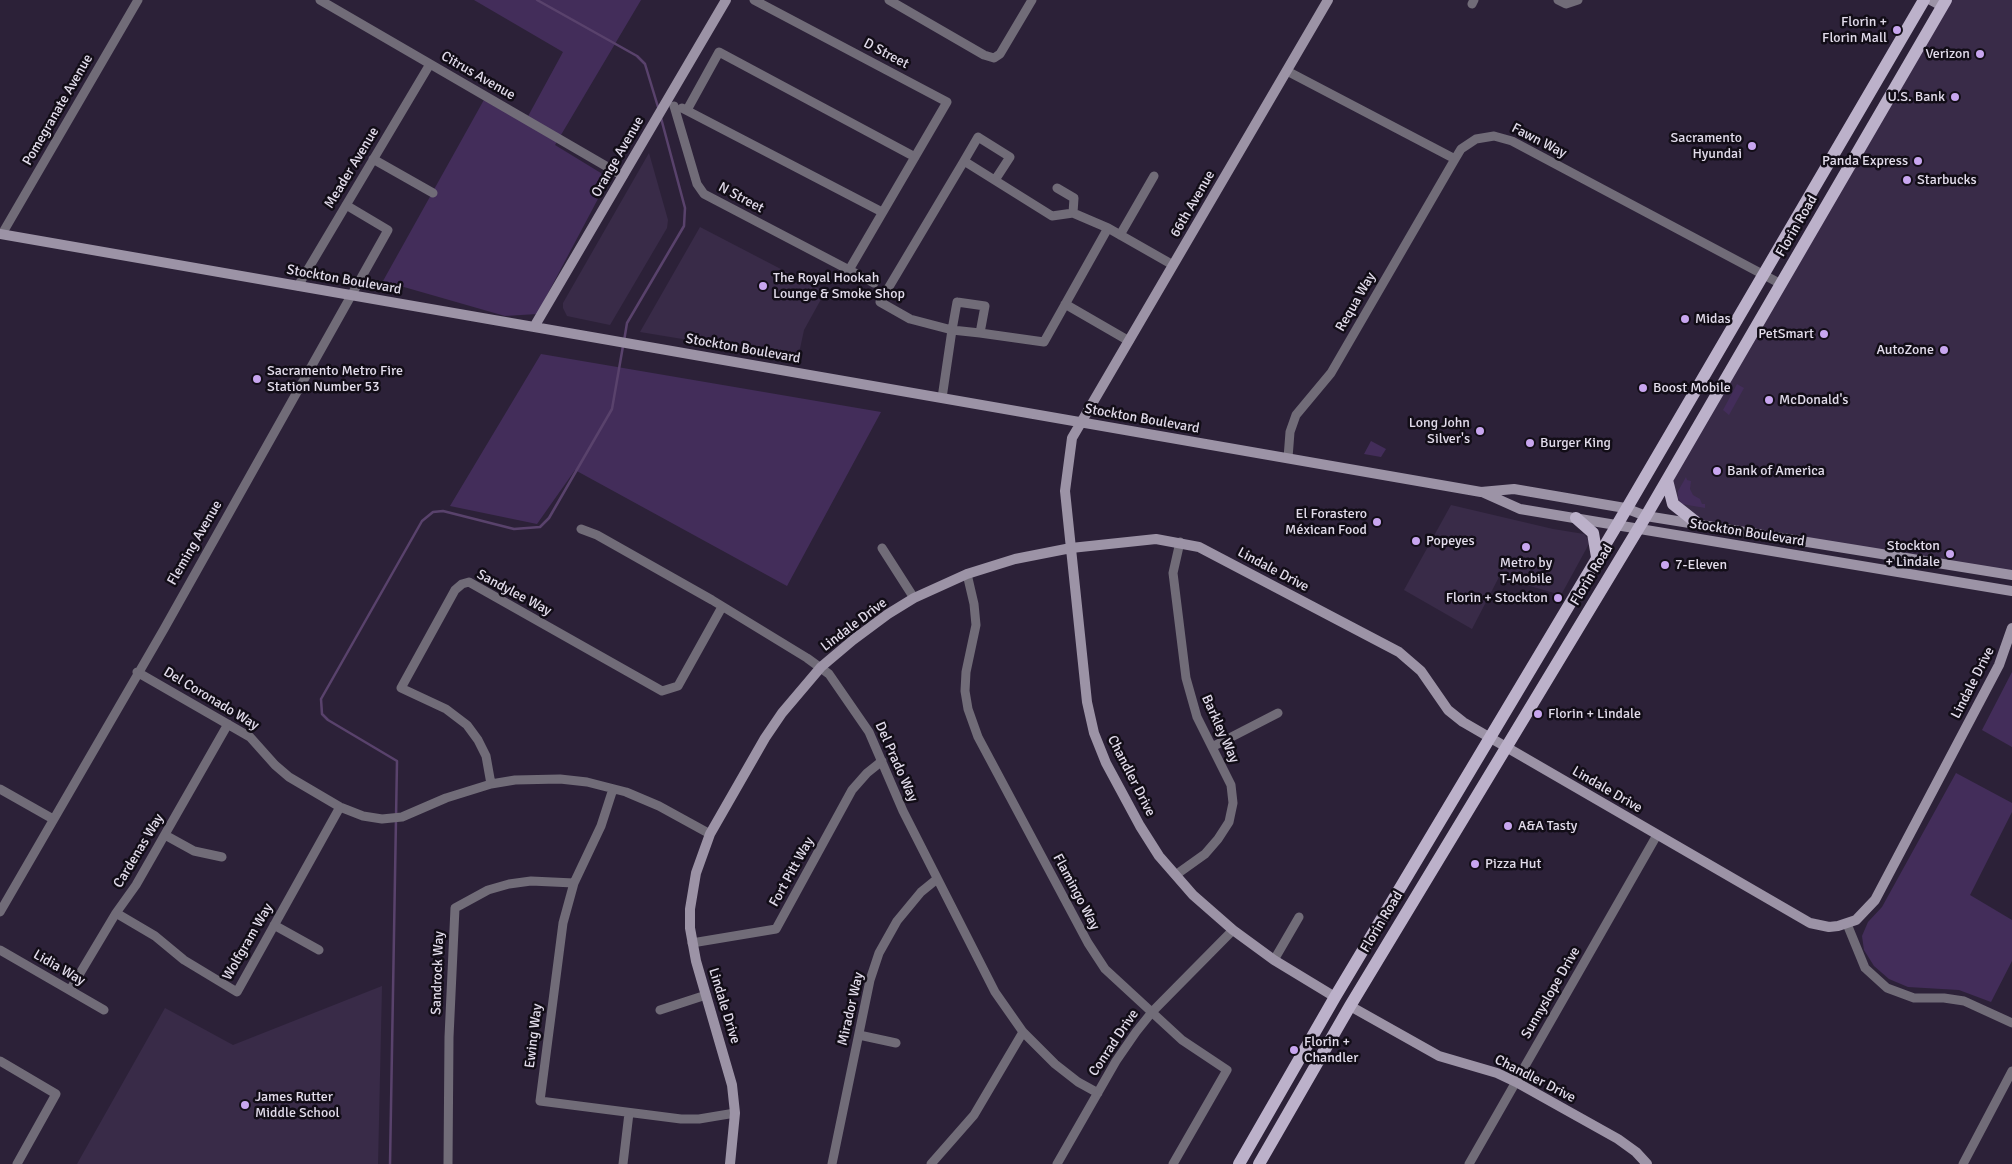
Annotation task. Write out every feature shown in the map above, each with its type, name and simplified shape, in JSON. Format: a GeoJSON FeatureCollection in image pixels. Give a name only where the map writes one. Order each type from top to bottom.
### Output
{"type":"FeatureCollection","features":[{"type":"Feature","properties":{"kind":"main road","name":"Florin Road"},"geometry":{"type":"LineString","coordinates":[[1240,1164],[1335,997],[1488,737],[1616,525],[1924,0]]}},
{"type":"Feature","properties":{"kind":"main road","name":"Florin Road"},"geometry":{"type":"LineString","coordinates":[[1259,1164],[1338,1025],[1646,516],[1781,284],[1940,2]]}},
{"type":"Feature","properties":{"kind":"main road"},"geometry":{"type":"LineString","coordinates":[[1667,480],[1673,504],[1697,523]]}},
{"type":"Feature","properties":{"kind":"main road"},"geometry":{"type":"LineString","coordinates":[[1576,518],[1593,533],[1597,557]]}},
{"type":"Feature","properties":{"kind":"main road"},"geometry":{"type":"LineString","coordinates":[[1347,977],[1350,1006]]}},
{"type":"Feature","properties":{"kind":"main road"},"geometry":{"type":"LineString","coordinates":[[1335,997],[1338,1025]]}},
{"type":"Feature","properties":{"kind":"street","name":"Pomegranate Avenue"},"geometry":{"type":"LineString","coordinates":[[1,234],[138,0]]}},
{"type":"Feature","properties":{"kind":"street","name":"Citrus Avenue"},"geometry":{"type":"LineString","coordinates":[[320,0],[623,176]]}},
{"type":"Feature","properties":{"kind":"street","name":"Orange Avenue"},"geometry":{"type":"LineString","coordinates":[[534,327],[651,128],[668,105],[726,0]]}},
{"type":"Feature","properties":{"kind":"street","name":"D Street"},"geometry":{"type":"LineString","coordinates":[[754,0],[948,102],[914,157]]}},
{"type":"Feature","properties":{"kind":"street"},"geometry":{"type":"LineString","coordinates":[[889,0],[984,55],[994,58],[1000,54],[1031,0]]}},
{"type":"Feature","properties":{"kind":"street","name":"66th Avenue"},"geometry":{"type":"LineString","coordinates":[[1081,422],[1328,0]]}},
{"type":"Feature","properties":{"kind":"street"},"geometry":{"type":"LineString","coordinates":[[1558,0],[1566,4],[1578,0]]}},
{"type":"Feature","properties":{"kind":"street"},"geometry":{"type":"LineString","coordinates":[[687,110],[719,52],[914,157],[849,270]]}},
{"type":"Feature","properties":{"kind":"street","name":"Meader Avenue"},"geometry":{"type":"LineString","coordinates":[[298,286],[430,64]]}},
{"type":"Feature","properties":{"kind":"street"},"geometry":{"type":"LineString","coordinates":[[1287,71],[1454,158]]}},
{"type":"Feature","properties":{"kind":"street"},"geometry":{"type":"LineString","coordinates":[[668,105],[687,110],[882,212]]}},
{"type":"Feature","properties":{"kind":"street","name":"N Street"},"geometry":{"type":"LineString","coordinates":[[668,105],[697,184],[704,194],[874,283]]}},
{"type":"Feature","properties":{"kind":"street","name":"Fawn Way"},"geometry":{"type":"LineString","coordinates":[[1454,158],[1461,149],[1476,139],[1485,136],[1503,137],[1781,284]]}},
{"type":"Feature","properties":{"kind":"street"},"geometry":{"type":"LineString","coordinates":[[995,180],[1010,157],[978,137],[880,302],[910,319],[952,330],[1044,342],[1108,228]]}},
{"type":"Feature","properties":{"kind":"street"},"geometry":{"type":"LineString","coordinates":[[373,158],[433,193]]}},
{"type":"Feature","properties":{"kind":"street","name":"Requa Way"},"geometry":{"type":"LineString","coordinates":[[1288,458],[1290,432],[1296,415],[1331,373],[1454,158]]}},
{"type":"Feature","properties":{"kind":"street"},"geometry":{"type":"LineString","coordinates":[[964,161],[1052,216],[1073,213],[1108,228],[1173,265]]}},
{"type":"Feature","properties":{"kind":"street"},"geometry":{"type":"LineString","coordinates":[[1120,235],[1154,176]]}},
{"type":"Feature","properties":{"kind":"street"},"geometry":{"type":"LineString","coordinates":[[1057,188],[1074,198],[1073,213]]}},
{"type":"Feature","properties":{"kind":"street","name":"Fleming Avenue"},"geometry":{"type":"LineString","coordinates":[[0,912],[137,672],[164,629],[186,586],[353,295],[388,230],[346,205]]}},
{"type":"Feature","properties":{"kind":"street","name":"Stockton Boulevard"},"geometry":{"type":"LineString","coordinates":[[1,234],[1481,492],[1514,490],[1625,508],[1646,516],[2012,575]]}},
{"type":"Feature","properties":{"kind":"street"},"geometry":{"type":"LineString","coordinates":[[942,398],[957,302],[984,306],[980,333]]}},
{"type":"Feature","properties":{"kind":"street"},"geometry":{"type":"LineString","coordinates":[[1065,304],[1129,340]]}},
{"type":"Feature","properties":{"kind":"street","name":"Chandler Drive"},"geometry":{"type":"LineString","coordinates":[[1081,422],[1072,438],[1065,491],[1087,702],[1094,733],[1106,763],[1140,826],[1159,856],[1177,874],[1193,895],[1233,930],[1274,960],[1335,997]]}},
{"type":"Feature","properties":{"kind":"street","name":"Stockton Boulevard"},"geometry":{"type":"LineString","coordinates":[[1481,492],[1520,509],[2012,591]]}},
{"type":"Feature","properties":{"kind":"street","name":"Del Prado Way"},"geometry":{"type":"LineString","coordinates":[[581,529],[597,535],[722,608],[829,674],[856,712],[882,761],[903,811],[995,992],[1023,1032],[1055,1064],[1078,1082],[1098,1093]]}},
{"type":"Feature","properties":{"kind":"street","name":"Lindale Drive"},"geometry":{"type":"LineString","coordinates":[[730,1164],[735,1113],[728,1063],[706,995],[692,943],[690,919],[692,891],[696,873],[710,834],[765,738],[782,714],[821,668],[864,631],[914,598],[967,574],[1015,559],[1071,548],[1152,539],[1180,542],[1199,547],[1399,652],[1421,671],[1448,710],[1488,737],[1810,923],[1829,927],[1847,924],[1863,915],[1874,900],[1999,665],[2012,628]]}},
{"type":"Feature","properties":{"kind":"street","name":"Barkley Way"},"geometry":{"type":"LineString","coordinates":[[1177,874],[1212,847],[1224,830],[1232,813],[1231,784],[1198,717],[1186,678],[1174,573],[1180,542]]}},
{"type":"Feature","properties":{"kind":"street"},"geometry":{"type":"LineString","coordinates":[[882,548],[914,598]]}},
{"type":"Feature","properties":{"kind":"street","name":"Flamingo Way"},"geometry":{"type":"LineString","coordinates":[[967,574],[976,614],[975,634],[965,682],[968,709],[974,727],[1093,952],[1118,983],[1182,1040],[1227,1070],[1173,1164]]}},
{"type":"Feature","properties":{"kind":"street","name":"Sandylee Way"},"geometry":{"type":"LineString","coordinates":[[491,784],[486,756],[478,740],[467,725],[446,709],[401,688],[455,590],[462,584],[469,582],[662,691],[678,686],[722,608]]}},
{"type":"Feature","properties":{"kind":"street","name":"Del Coronado Way"},"geometry":{"type":"LineString","coordinates":[[137,672],[228,724],[257,743],[282,772],[340,807],[363,816],[382,819],[407,816],[446,798],[491,784],[515,780],[560,779],[613,788],[659,806],[710,834]]}},
{"type":"Feature","properties":{"kind":"street"},"geometry":{"type":"LineString","coordinates":[[1212,747],[1278,713]]}},
{"type":"Feature","properties":{"kind":"street","name":"Cardenas Way"},"geometry":{"type":"LineString","coordinates":[[70,990],[165,835],[228,724]]}},
{"type":"Feature","properties":{"kind":"street","name":"Fort Pitt Way"},"geometry":{"type":"LineString","coordinates":[[692,943],[776,929],[852,790],[867,773],[882,761]]}},
{"type":"Feature","properties":{"kind":"street","name":"Ewing Way"},"geometry":{"type":"LineString","coordinates":[[613,788],[601,826],[574,883],[559,944],[540,1101],[690,1120],[735,1113]]}},
{"type":"Feature","properties":{"kind":"street"},"geometry":{"type":"LineString","coordinates":[[0,789],[53,819]]}},
{"type":"Feature","properties":{"kind":"street","name":"Wolfgram Way"},"geometry":{"type":"LineString","coordinates":[[116,913],[155,936],[188,963],[237,992],[340,807]]}},
{"type":"Feature","properties":{"kind":"street"},"geometry":{"type":"LineString","coordinates":[[165,835],[203,855],[222,857]]}},
{"type":"Feature","properties":{"kind":"street","name":"Sunnyslope Drive"},"geometry":{"type":"LineString","coordinates":[[1469,1164],[1657,835]]}},
{"type":"Feature","properties":{"kind":"street","name":"Mirador Way"},"geometry":{"type":"LineString","coordinates":[[832,1164],[870,980],[887,937],[908,906],[937,879]]}},
{"type":"Feature","properties":{"kind":"street","name":"Sandrock Way"},"geometry":{"type":"LineString","coordinates":[[448,1164],[449,1037],[455,908],[488,890],[509,884],[530,881],[574,883]]}},
{"type":"Feature","properties":{"kind":"street"},"geometry":{"type":"LineString","coordinates":[[1274,960],[1299,917]]}},
{"type":"Feature","properties":{"kind":"street"},"geometry":{"type":"LineString","coordinates":[[1847,924],[1865,968],[1887,988],[1914,998],[1944,998],[1964,1001],[2012,1023]]}},
{"type":"Feature","properties":{"kind":"street"},"geometry":{"type":"LineString","coordinates":[[274,925],[319,950]]}},
{"type":"Feature","properties":{"kind":"street","name":"Conrad Drive"},"geometry":{"type":"LineString","coordinates":[[1057,1164],[1121,1054],[1152,1012],[1233,930]]}},
{"type":"Feature","properties":{"kind":"street","name":"Lidia Way"},"geometry":{"type":"LineString","coordinates":[[0,950],[104,1010]]}},
{"type":"Feature","properties":{"kind":"street"},"geometry":{"type":"LineString","coordinates":[[660,1010],[706,995]]}},
{"type":"Feature","properties":{"kind":"street","name":"Chandler Drive"},"geometry":{"type":"LineString","coordinates":[[1350,1006],[1439,1056],[1497,1073],[1516,1082],[1618,1139],[1636,1152],[1647,1164]]}},
{"type":"Feature","properties":{"kind":"street"},"geometry":{"type":"LineString","coordinates":[[931,1164],[974,1115],[1023,1032]]}},
{"type":"Feature","properties":{"kind":"street"},"geometry":{"type":"LineString","coordinates":[[859,1035],[896,1043]]}},
{"type":"Feature","properties":{"kind":"street"},"geometry":{"type":"LineString","coordinates":[[0,1061],[56,1094],[17,1164]]}},
{"type":"Feature","properties":{"kind":"street"},"geometry":{"type":"LineString","coordinates":[[1963,1164],[2009,1083],[2012,1071]]}},
{"type":"Feature","properties":{"kind":"street"},"geometry":{"type":"LineString","coordinates":[[623,1164],[629,1113]]}},
{"type":"Feature","properties":{"kind":"shaded area"},"geometry":{"type":"Polygon","coordinates":[[[474,0],[641,0],[555,145],[609,178],[537,314],[505,316],[383,281],[485,98],[526,120],[563,52],[474,0]]]}},
{"type":"Feature","properties":{"kind":"shaded area"},"geometry":{"type":"Polygon","coordinates":[[[1948,0],[2012,0],[2012,575],[1697,523],[1673,504],[1667,480],[1948,0]]]}},
{"type":"Feature","properties":{"kind":"shaded area"},"geometry":{"type":"Polygon","coordinates":[[[649,153],[668,220],[667,228],[610,325],[567,316],[563,303],[649,153]]]}},
{"type":"Feature","properties":{"kind":"shaded area"},"geometry":{"type":"Polygon","coordinates":[[[700,227],[825,292],[804,330],[798,358],[640,332],[700,227]]]}},
{"type":"Feature","properties":{"kind":"shaded area"},"geometry":{"type":"Polygon","coordinates":[[[541,354],[881,412],[787,586],[575,470],[537,524],[450,506],[541,354]]]}},
{"type":"Feature","properties":{"kind":"shaded area"},"geometry":{"type":"Polygon","coordinates":[[[1737,384],[1744,388],[1729,415],[1723,410],[1737,384]]]}},
{"type":"Feature","properties":{"kind":"shaded area"},"geometry":{"type":"Polygon","coordinates":[[[1371,441],[1386,449],[1381,457],[1364,454],[1371,441]]]}},
{"type":"Feature","properties":{"kind":"shaded area"},"geometry":{"type":"Polygon","coordinates":[[[1686,477],[1687,480],[1691,481],[1690,489],[1693,495],[1700,499],[1702,504],[1705,504],[1705,508],[1682,504],[1678,498],[1678,491],[1686,477]]]}},
{"type":"Feature","properties":{"kind":"shaded area"},"geometry":{"type":"Polygon","coordinates":[[[1451,505],[1553,529],[1584,534],[1590,542],[1561,595],[1499,577],[1472,629],[1404,590],[1451,505]]]}},
{"type":"Feature","properties":{"kind":"shaded area"},"geometry":{"type":"Polygon","coordinates":[[[2012,672],[2012,747],[1982,730],[2012,672]]]}},
{"type":"Feature","properties":{"kind":"shaded area"},"geometry":{"type":"Polygon","coordinates":[[[1956,773],[2012,803],[2012,812],[1970,895],[2012,920],[2012,961],[1991,1002],[1959,990],[1908,987],[1889,979],[1874,966],[1864,950],[1862,936],[1868,922],[1882,907],[1956,773]]]}},
{"type":"Feature","properties":{"kind":"shaded area","name":"James Rutter Middle School"},"geometry":{"type":"Polygon","coordinates":[[[382,986],[378,1164],[77,1164],[165,1008],[233,1045],[382,986]]]}},
{"type":"Feature","properties":{"kind":"waterway"},"geometry":{"type":"LineString","coordinates":[[537,0],[637,56],[645,64],[658,107]]}},
{"type":"Feature","properties":{"kind":"waterway"},"geometry":{"type":"LineString","coordinates":[[624,341],[627,323],[684,226],[685,208],[661,118]]}},
{"type":"Feature","properties":{"kind":"waterway"},"geometry":{"type":"LineString","coordinates":[[390,1164],[397,761],[328,720],[322,714],[321,699],[422,521],[433,512],[443,511],[514,529],[540,527],[549,518],[612,409],[623,346]]}},
{"type":"Feature","properties":{"kind":"place","name":"Florin + Florin Mall"},"geometry":{"type":"Point","coordinates":[1897,30]}},
{"type":"Feature","properties":{"kind":"place","name":"Verizon"},"geometry":{"type":"Point","coordinates":[1980,54]}},
{"type":"Feature","properties":{"kind":"place","name":"U.S. Bank"},"geometry":{"type":"Point","coordinates":[1955,97]}},
{"type":"Feature","properties":{"kind":"place","name":"Sacramento Hyundai"},"geometry":{"type":"Point","coordinates":[1752,146]}},
{"type":"Feature","properties":{"kind":"place","name":"Panda Express"},"geometry":{"type":"Point","coordinates":[1918,161]}},
{"type":"Feature","properties":{"kind":"place","name":"Starbucks"},"geometry":{"type":"Point","coordinates":[1907,180]}},
{"type":"Feature","properties":{"kind":"place","name":"The Royal Hookah Lounge & Smoke Shop"},"geometry":{"type":"Point","coordinates":[763,286]}},
{"type":"Feature","properties":{"kind":"place","name":"Midas"},"geometry":{"type":"Point","coordinates":[1685,319]}},
{"type":"Feature","properties":{"kind":"place","name":"PetSmart"},"geometry":{"type":"Point","coordinates":[1824,334]}},
{"type":"Feature","properties":{"kind":"place","name":"AutoZone"},"geometry":{"type":"Point","coordinates":[1944,350]}},
{"type":"Feature","properties":{"kind":"place","name":"Sacramento Metro Fire Station Number 53"},"geometry":{"type":"Point","coordinates":[257,379]}},
{"type":"Feature","properties":{"kind":"place","name":"Boost Mobile"},"geometry":{"type":"Point","coordinates":[1643,388]}},
{"type":"Feature","properties":{"kind":"place","name":"McDonald's"},"geometry":{"type":"Point","coordinates":[1769,400]}},
{"type":"Feature","properties":{"kind":"place","name":"Long John Silver's"},"geometry":{"type":"Point","coordinates":[1480,431]}},
{"type":"Feature","properties":{"kind":"place","name":"Burger King"},"geometry":{"type":"Point","coordinates":[1530,443]}},
{"type":"Feature","properties":{"kind":"place","name":"Bank of America"},"geometry":{"type":"Point","coordinates":[1717,471]}},
{"type":"Feature","properties":{"kind":"place","name":"El Forastero Méxican Food"},"geometry":{"type":"Point","coordinates":[1377,522]}},
{"type":"Feature","properties":{"kind":"place","name":"Popeyes"},"geometry":{"type":"Point","coordinates":[1416,541]}},
{"type":"Feature","properties":{"kind":"place","name":"Metro by T-Mobile"},"geometry":{"type":"Point","coordinates":[1526,547]}},
{"type":"Feature","properties":{"kind":"place","name":"Stockton + Lindale"},"geometry":{"type":"Point","coordinates":[1950,554]}},
{"type":"Feature","properties":{"kind":"place","name":"7-Eleven"},"geometry":{"type":"Point","coordinates":[1665,565]}},
{"type":"Feature","properties":{"kind":"place","name":"Florin + Stockton"},"geometry":{"type":"Point","coordinates":[1558,598]}},
{"type":"Feature","properties":{"kind":"place","name":"Florin + Lindale"},"geometry":{"type":"Point","coordinates":[1538,714]}},
{"type":"Feature","properties":{"kind":"place","name":"A&A Tasty"},"geometry":{"type":"Point","coordinates":[1508,826]}},
{"type":"Feature","properties":{"kind":"place","name":"Pizza Hut"},"geometry":{"type":"Point","coordinates":[1475,864]}},
{"type":"Feature","properties":{"kind":"place","name":"Florin + Chandler"},"geometry":{"type":"Point","coordinates":[1294,1050]}},
{"type":"Feature","properties":{"kind":"place","name":"James Rutter Middle School"},"geometry":{"type":"Point","coordinates":[245,1105]}}]}
